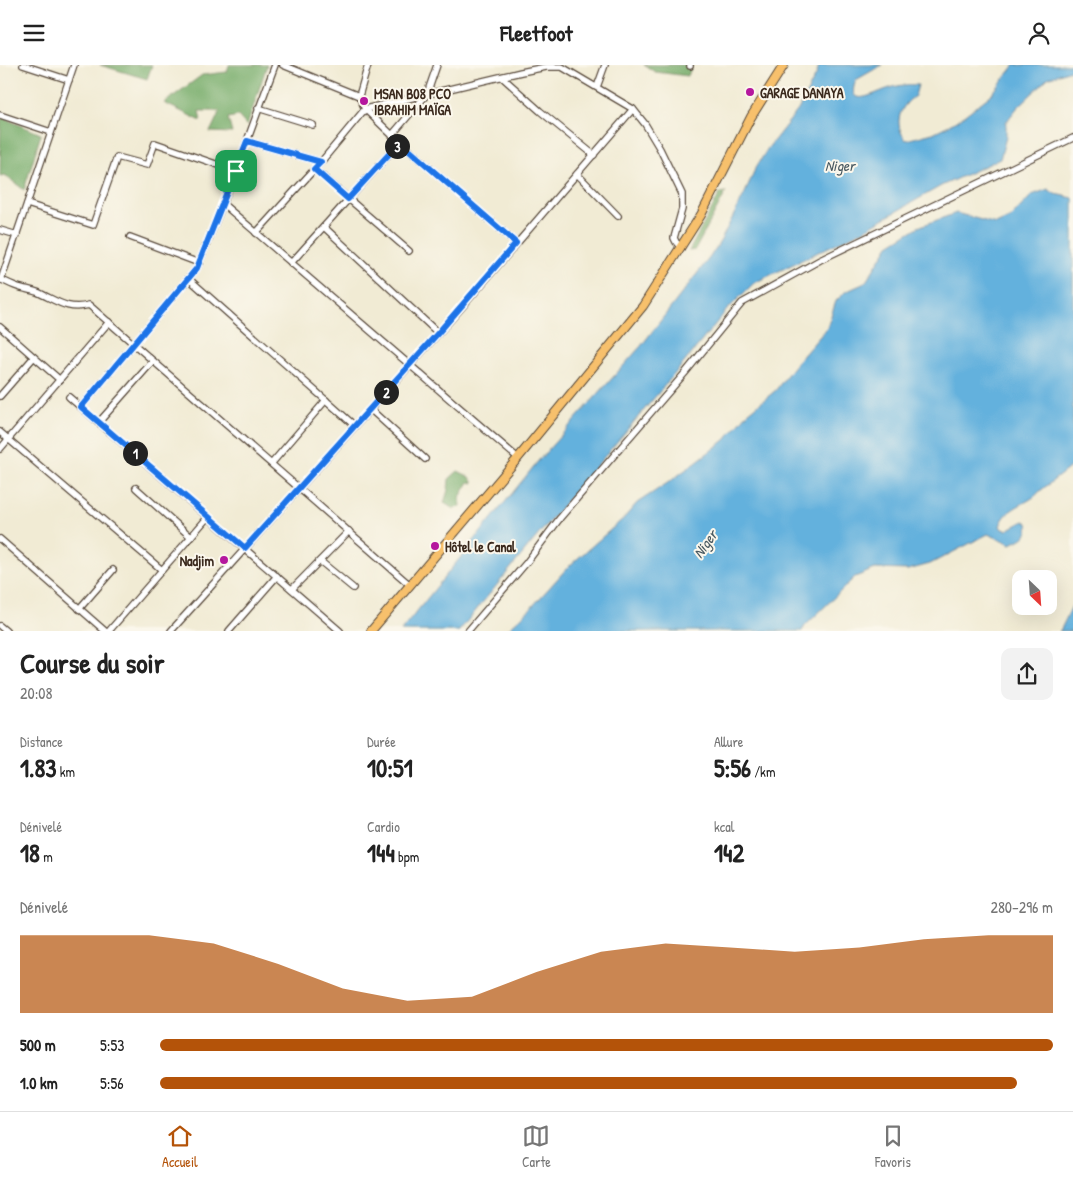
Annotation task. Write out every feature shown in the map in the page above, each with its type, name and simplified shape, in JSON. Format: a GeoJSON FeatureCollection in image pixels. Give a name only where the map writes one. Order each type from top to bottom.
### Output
{"type":"FeatureCollection","features":[{"type":"Feature","properties":{"kind":"main road"},"geometry":{"type":"LineString","coordinates":[[371,631],[518,458],[643,305],[702,215],[751,117],[784,65]]}},
{"type":"Feature","properties":{"kind":"street"},"geometry":{"type":"LineString","coordinates":[[23,65],[69,80]]}},
{"type":"Feature","properties":{"kind":"street"},"geometry":{"type":"LineString","coordinates":[[74,65],[1,280],[37,292],[56,302],[76,307],[89,305],[410,585]]}},
{"type":"Feature","properties":{"kind":"street"},"geometry":{"type":"LineString","coordinates":[[81,407],[188,279],[199,263],[236,171],[275,65]]}},
{"type":"Feature","properties":{"kind":"street"},"geometry":{"type":"LineString","coordinates":[[283,65],[359,96]]}},
{"type":"Feature","properties":{"kind":"street"},"geometry":{"type":"LineString","coordinates":[[368,65],[359,96],[365,109],[392,135],[516,243]]}},
{"type":"Feature","properties":{"kind":"street"},"geometry":{"type":"LineString","coordinates":[[392,135],[427,94],[436,65]]}},
{"type":"Feature","properties":{"kind":"street"},"geometry":{"type":"LineString","coordinates":[[521,72],[523,65]]}},
{"type":"Feature","properties":{"kind":"street"},"geometry":{"type":"LineString","coordinates":[[597,87],[605,65]]}},
{"type":"Feature","properties":{"kind":"street"},"geometry":{"type":"LineString","coordinates":[[256,233],[321,162],[365,109],[521,72],[546,67],[562,67],[633,109],[645,124],[660,149],[682,194],[682,209],[674,238],[681,249]]}},
{"type":"Feature","properties":{"kind":"street"},"geometry":{"type":"LineString","coordinates":[[502,77],[594,155]]}},
{"type":"Feature","properties":{"kind":"street"},"geometry":{"type":"LineString","coordinates":[[258,109],[313,125]]}},
{"type":"Feature","properties":{"kind":"street"},"geometry":{"type":"LineString","coordinates":[[171,631],[410,365],[633,109]]}},
{"type":"Feature","properties":{"kind":"street"},"geometry":{"type":"LineString","coordinates":[[0,115],[51,132]]}},
{"type":"Feature","properties":{"kind":"street"},"geometry":{"type":"LineString","coordinates":[[468,631],[527,562],[560,518],[685,373],[742,303],[820,260],[1073,138]]}},
{"type":"Feature","properties":{"kind":"street"},"geometry":{"type":"LineString","coordinates":[[247,141],[321,162]]}},
{"type":"Feature","properties":{"kind":"street"},"geometry":{"type":"LineString","coordinates":[[291,263],[400,142]]}},
{"type":"Feature","properties":{"kind":"street"},"geometry":{"type":"LineString","coordinates":[[27,204],[93,225],[117,157],[147,165],[155,143],[236,171]]}},
{"type":"Feature","properties":{"kind":"street"},"geometry":{"type":"LineString","coordinates":[[314,169],[409,251]]}},
{"type":"Feature","properties":{"kind":"street"},"geometry":{"type":"LineString","coordinates":[[577,174],[618,216]]}},
{"type":"Feature","properties":{"kind":"street"},"geometry":{"type":"LineString","coordinates":[[223,204],[518,458]]}},
{"type":"Feature","properties":{"kind":"street"},"geometry":{"type":"LineString","coordinates":[[324,227],[438,333]]}},
{"type":"Feature","properties":{"kind":"street"},"geometry":{"type":"LineString","coordinates":[[0,230],[16,235]]}},
{"type":"Feature","properties":{"kind":"street"},"geometry":{"type":"LineString","coordinates":[[130,237],[199,263]]}},
{"type":"Feature","properties":{"kind":"street"},"geometry":{"type":"LineString","coordinates":[[188,279],[355,426]]}},
{"type":"Feature","properties":{"kind":"street"},"geometry":{"type":"LineString","coordinates":[[0,449],[109,322]]}},
{"type":"Feature","properties":{"kind":"street"},"geometry":{"type":"LineString","coordinates":[[0,327],[60,380]]}},
{"type":"Feature","properties":{"kind":"street"},"geometry":{"type":"LineString","coordinates":[[0,396],[34,357]]}},
{"type":"Feature","properties":{"kind":"street"},"geometry":{"type":"LineString","coordinates":[[99,422],[154,361]]}},
{"type":"Feature","properties":{"kind":"street"},"geometry":{"type":"LineString","coordinates":[[70,397],[340,631]]}},
{"type":"Feature","properties":{"kind":"street"},"geometry":{"type":"LineString","coordinates":[[272,463],[326,400]]}},
{"type":"Feature","properties":{"kind":"street"},"geometry":{"type":"LineString","coordinates":[[370,409],[425,459]]}},
{"type":"Feature","properties":{"kind":"street"},"geometry":{"type":"LineString","coordinates":[[0,432],[162,570]]}},
{"type":"Feature","properties":{"kind":"street"},"geometry":{"type":"LineString","coordinates":[[136,488],[191,537]]}},
{"type":"Feature","properties":{"kind":"street"},"geometry":{"type":"LineString","coordinates":[[109,631],[208,517]]}},
{"type":"Feature","properties":{"kind":"street"},"geometry":{"type":"LineString","coordinates":[[292,589],[349,531]]}},
{"type":"Feature","properties":{"kind":"street"},"geometry":{"type":"LineString","coordinates":[[0,539],[105,631]]}},
{"type":"Feature","properties":{"kind":"street"},"geometry":{"type":"LineString","coordinates":[[320,561],[353,588]]}},
{"type":"Feature","properties":{"kind":"street"},"geometry":{"type":"LineString","coordinates":[[79,609],[113,570]]}},
{"type":"Feature","properties":{"kind":"street"},"geometry":{"type":"LineString","coordinates":[[229,631],[277,576]]}},
{"type":"Feature","properties":{"kind":"street"},"geometry":{"type":"LineString","coordinates":[[0,626],[6,631]]}},
{"type":"Feature","properties":{"kind":"green space"},"geometry":{"type":"Polygon","coordinates":[[[100,65],[152,65],[147,79],[100,65]]]}},
{"type":"Feature","properties":{"kind":"green space"},"geometry":{"type":"Polygon","coordinates":[[[229,65],[267,65],[247,126],[238,116],[228,118],[232,133],[210,132],[220,111],[199,111],[201,121],[164,103],[202,75],[227,72],[229,65]]]}},
{"type":"Feature","properties":{"kind":"green space"},"geometry":{"type":"Polygon","coordinates":[[[644,65],[692,65],[688,76],[655,72],[644,65]]]}},
{"type":"Feature","properties":{"kind":"green space"},"geometry":{"type":"Polygon","coordinates":[[[1,117],[41,134],[24,190],[5,175],[0,176],[1,117]]]}},
{"type":"Feature","properties":{"kind":"green space"},"geometry":{"type":"Polygon","coordinates":[[[726,192],[695,250],[689,251],[720,193],[726,192]]]}},
{"type":"Feature","properties":{"kind":"green space"},"geometry":{"type":"Polygon","coordinates":[[[458,471],[470,477],[474,483],[469,482],[460,497],[461,506],[454,509],[444,503],[449,479],[458,471]]]}},
{"type":"Feature","properties":{"kind":"water","name":"Niger"},"geometry":{"type":"Polygon","coordinates":[[[819,65],[882,65],[856,80],[854,90],[855,95],[858,97],[864,97],[897,86],[918,85],[915,96],[905,105],[900,116],[900,128],[906,140],[933,133],[957,121],[991,95],[1015,65],[1073,65],[1073,69],[1048,78],[1017,108],[1006,122],[1006,137],[1000,159],[941,186],[862,231],[754,283],[726,311],[459,631],[401,631],[539,460],[641,346],[710,257],[721,240],[755,169],[768,148],[798,110],[817,73],[819,65]]]}},
{"type":"Feature","properties":{"kind":"water"},"geometry":{"type":"Polygon","coordinates":[[[1048,189],[1055,194],[1073,198],[1073,465],[1035,496],[1013,509],[1003,519],[1000,526],[1002,529],[1007,530],[1024,521],[1028,523],[1028,531],[1024,537],[1011,544],[988,534],[930,564],[908,570],[875,569],[855,577],[802,631],[506,631],[531,608],[568,567],[624,518],[637,503],[672,480],[725,440],[748,413],[776,390],[792,368],[827,328],[836,301],[845,292],[865,283],[889,245],[918,227],[956,213],[996,224],[1011,217],[1032,195],[1048,189]]]}},
{"type":"Feature","properties":{"kind":"water"},"geometry":{"type":"Polygon","coordinates":[[[1073,604],[1073,631],[1059,631],[1061,629],[1073,604]]]}},
{"type":"Feature","properties":{"kind":"place","name":"GARAGE DANAYA"},"geometry":{"type":"Point","coordinates":[750,92]}},
{"type":"Feature","properties":{"kind":"place","name":"MSAN B08 PCO IBRAHIM MAÏGA"},"geometry":{"type":"Point","coordinates":[364,101]}},
{"type":"Feature","properties":{"kind":"place","name":"Hôtel le Canal"},"geometry":{"type":"Point","coordinates":[435,546]}},
{"type":"Feature","properties":{"kind":"place","name":"Nadjim"},"geometry":{"type":"Point","coordinates":[224,560]}},
{"type":"Feature","properties":{"kind":"route"},"geometry":{"type":"LineString","coordinates":[[247,141],[321,162],[314,169],[348,199],[400,142],[516,243],[462,307],[245,548],[81,407],[197,268],[236,171],[247,141]]}}]}
